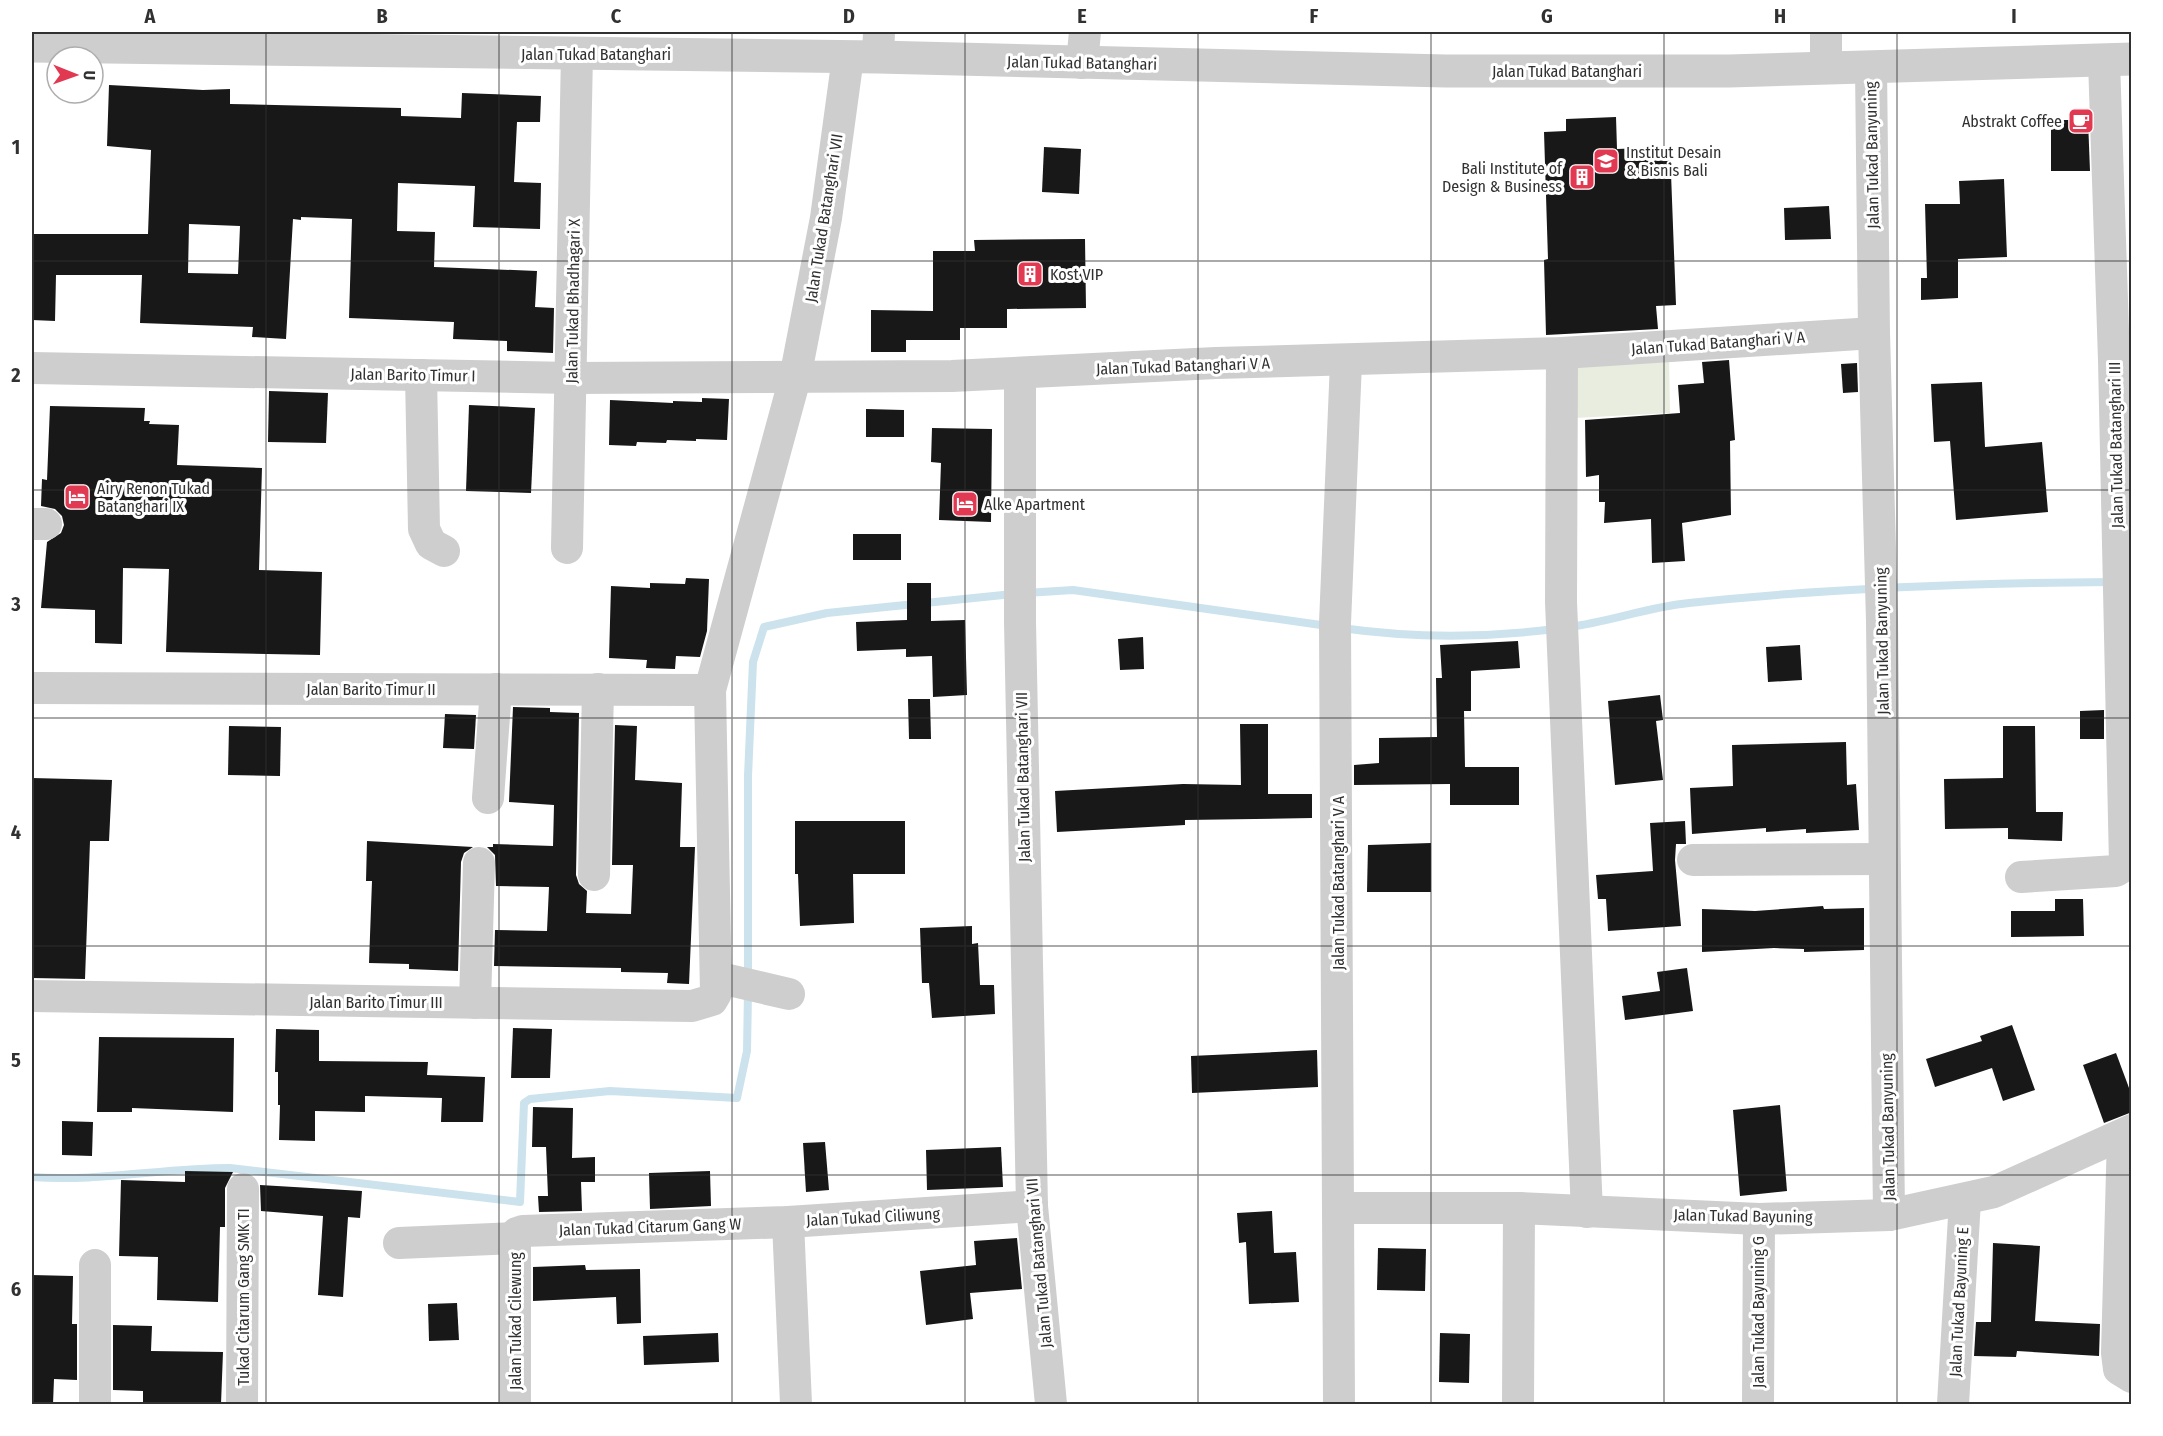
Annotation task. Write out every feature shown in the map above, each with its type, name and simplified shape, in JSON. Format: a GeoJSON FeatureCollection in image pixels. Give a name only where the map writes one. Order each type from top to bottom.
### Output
{"type":"FeatureCollection","features":[{"type":"Feature","properties":{"kind":"street"},"geometry":{"type":"LineString","coordinates":[[1826,32],[1826,68]]}},
{"type":"Feature","properties":{"kind":"street","name":"Jalan Tukad Batanghari"},"geometry":{"type":"LineString","coordinates":[[32,46],[227,40],[577,54],[637,42],[869,48],[1084,47],[1446,71],[1729,71],[2118,60]]}},
{"type":"Feature","properties":{"kind":"street","name":"Jalan Tukad Batanghari VII"},"geometry":{"type":"LineString","coordinates":[[744,988],[710,690],[795,378],[826,218],[869,48]]}},
{"type":"Feature","properties":{"kind":"street","name":"Jalan Tukad Bhadhagari X"},"geometry":{"type":"LineString","coordinates":[[567,548],[577,54]]}},
{"type":"Feature","properties":{"kind":"street","name":"Jalan Tukad Batanghari III"},"geometry":{"type":"LineString","coordinates":[[2021,878],[2116,871],[2125,865],[2127,721],[2120,610],[2123,360],[2118,60]]}},
{"type":"Feature","properties":{"kind":"street","name":"Jalan Tukad Banyuning"},"geometry":{"type":"LineString","coordinates":[[1871,67],[1874,333],[1882,621],[1889,1215]]}},
{"type":"Feature","properties":{"kind":"street","name":"Jalan Tukad Batanghari V A"},"geometry":{"type":"LineString","coordinates":[[1020,374],[1216,363],[1346,362],[1562,353],[1874,333]]}},
{"type":"Feature","properties":{"kind":"street"},"geometry":{"type":"LineString","coordinates":[[1562,353],[1562,602],[1587,1212]]}},
{"type":"Feature","properties":{"kind":"street","name":"Jalan Tukad Batanghari V A"},"geometry":{"type":"LineString","coordinates":[[1339,1404],[1336,637],[1346,362]]}},
{"type":"Feature","properties":{"kind":"street","name":"Jalan Barito Timur I"},"geometry":{"type":"LineString","coordinates":[[32,368],[572,378],[795,378]]}},
{"type":"Feature","properties":{"kind":"street"},"geometry":{"type":"LineString","coordinates":[[795,378],[1020,374]]}},
{"type":"Feature","properties":{"kind":"street","name":"Jalan Tukad Batanghari VII"},"geometry":{"type":"LineString","coordinates":[[1020,374],[1020,622],[1032,1206],[1051,1404]]}},
{"type":"Feature","properties":{"kind":"street"},"geometry":{"type":"LineString","coordinates":[[421,375],[424,529],[431,544],[444,551]]}},
{"type":"Feature","properties":{"kind":"street","name":"Jalan Barito Timur II"},"geometry":{"type":"LineString","coordinates":[[32,688],[710,690]]}},
{"type":"Feature","properties":{"kind":"street"},"geometry":{"type":"LineString","coordinates":[[488,798],[496,689]]}},
{"type":"Feature","properties":{"kind":"street"},"geometry":{"type":"LineString","coordinates":[[594,875],[598,689]]}},
{"type":"Feature","properties":{"kind":"street"},"geometry":{"type":"LineString","coordinates":[[1693,860],[1884,860]]}},
{"type":"Feature","properties":{"kind":"street"},"geometry":{"type":"LineString","coordinates":[[475,1003],[479,863]]}},
{"type":"Feature","properties":{"kind":"street","name":"Jalan Barito Timur III"},"geometry":{"type":"LineString","coordinates":[[32,996],[692,1006],[744,988]]}},
{"type":"Feature","properties":{"kind":"street"},"geometry":{"type":"LineString","coordinates":[[2127,1132],[2117,1353],[2119,1368],[2132,1377]]}},
{"type":"Feature","properties":{"kind":"street","name":"Jalan Tukad Bayuning"},"geometry":{"type":"LineString","coordinates":[[1338,1208],[1519,1208],[1759,1219],[1889,1215],[1965,1200],[1994,1191],[2127,1132]]}},
{"type":"Feature","properties":{"kind":"street","name":"Tukad Citarum Gang SMK TI"},"geometry":{"type":"LineString","coordinates":[[242,1404],[243,1189]]}},
{"type":"Feature","properties":{"kind":"street","name":"Jalan Tukad Bayuning E"},"geometry":{"type":"LineString","coordinates":[[1953,1404],[1965,1200]]}},
{"type":"Feature","properties":{"kind":"street","name":"Jalan Tukad Ciliwung"},"geometry":{"type":"LineString","coordinates":[[796,1404],[788,1222],[1032,1206]]}},
{"type":"Feature","properties":{"kind":"street"},"geometry":{"type":"LineString","coordinates":[[1518,1404],[1519,1208]]}},
{"type":"Feature","properties":{"kind":"street","name":"Jalan Tukad Bayuning G"},"geometry":{"type":"LineString","coordinates":[[1758,1404],[1759,1219]]}},
{"type":"Feature","properties":{"kind":"street","name":"Jalan Tukad Citarum Gang W"},"geometry":{"type":"LineString","coordinates":[[399,1243],[515,1238],[517,1233],[523,1231],[788,1222]]}},
{"type":"Feature","properties":{"kind":"street","name":"Jalan Tukad Cilewung"},"geometry":{"type":"LineString","coordinates":[[515,1238],[515,1404]]}},
{"type":"Feature","properties":{"kind":"street"},"geometry":{"type":"LineString","coordinates":[[94,1265],[95,1404]]}},
{"type":"Feature","properties":{"kind":"shaded area"},"geometry":{"type":"Polygon","coordinates":[[[1669,352],[1670,413],[1575,418],[1576,357],[1669,352]]]}},
{"type":"Feature","properties":{"kind":"building"},"geometry":{"type":"Polygon","coordinates":[[[109,85],[203,90],[230,89],[230,104],[401,108],[401,116],[461,118],[462,93],[541,96],[540,122],[517,122],[514,182],[541,183],[540,229],[473,227],[475,186],[398,183],[397,231],[435,232],[434,267],[537,271],[535,307],[554,308],[553,353],[507,351],[507,341],[453,339],[454,322],[349,318],[352,219],[301,217],[301,220],[293,219],[286,339],[252,337],[253,327],[140,323],[142,275],[56,275],[55,321],[32,320],[32,234],[148,234],[151,150],[107,146],[109,85]],[[189,224],[188,273],[238,274],[240,226],[189,224]]]}},
{"type":"Feature","properties":{"kind":"building"},"geometry":{"type":"Polygon","coordinates":[[[1616,117],[1617,149],[1670,147],[1676,305],[1656,306],[1658,329],[1546,335],[1544,260],[1548,259],[1544,132],[1566,131],[1566,119],[1616,117]]]}},
{"type":"Feature","properties":{"kind":"building"},"geometry":{"type":"Polygon","coordinates":[[[2051,120],[2088,120],[2090,171],[2051,171],[2051,120]]]}},
{"type":"Feature","properties":{"kind":"building"},"geometry":{"type":"Polygon","coordinates":[[[1044,147],[1081,149],[1079,194],[1042,192],[1044,147]]]}},
{"type":"Feature","properties":{"kind":"building"},"geometry":{"type":"Polygon","coordinates":[[[2004,179],[2007,257],[1958,259],[1958,298],[1921,300],[1921,278],[1927,278],[1925,204],[1960,204],[1959,181],[2004,179]]]}},
{"type":"Feature","properties":{"kind":"building"},"geometry":{"type":"Polygon","coordinates":[[[1829,206],[1831,239],[1785,240],[1784,208],[1829,206]]]}},
{"type":"Feature","properties":{"kind":"building"},"geometry":{"type":"Polygon","coordinates":[[[1085,239],[1086,308],[1007,309],[1007,328],[960,328],[960,340],[906,340],[906,352],[871,352],[871,310],[933,311],[933,251],[975,251],[974,240],[1085,239]]]}},
{"type":"Feature","properties":{"kind":"building"},"geometry":{"type":"Polygon","coordinates":[[[1729,360],[1735,440],[1730,441],[1731,515],[1682,523],[1685,561],[1652,563],[1651,519],[1604,523],[1605,502],[1599,502],[1599,475],[1586,477],[1585,420],[1680,413],[1678,385],[1704,383],[1702,362],[1729,360]]]}},
{"type":"Feature","properties":{"kind":"building"},"geometry":{"type":"Polygon","coordinates":[[[1857,363],[1858,392],[1843,393],[1841,364],[1857,363]]]}},
{"type":"Feature","properties":{"kind":"building"},"geometry":{"type":"Polygon","coordinates":[[[1982,382],[1985,447],[2042,442],[2048,512],[1956,520],[1950,441],[1934,442],[1931,384],[1982,382]]]}},
{"type":"Feature","properties":{"kind":"building"},"geometry":{"type":"Polygon","coordinates":[[[269,391],[328,393],[326,443],[268,442],[269,391]]]}},
{"type":"Feature","properties":{"kind":"building"},"geometry":{"type":"Polygon","coordinates":[[[702,398],[729,399],[727,440],[667,440],[666,443],[637,442],[636,446],[609,445],[610,400],[673,403],[673,401],[702,402],[702,398]]]}},
{"type":"Feature","properties":{"kind":"building"},"geometry":{"type":"Polygon","coordinates":[[[469,405],[535,408],[531,493],[466,491],[469,405]]]}},
{"type":"Feature","properties":{"kind":"building"},"geometry":{"type":"Polygon","coordinates":[[[50,406],[145,408],[144,421],[150,421],[149,424],[179,425],[177,465],[262,468],[259,570],[322,572],[320,655],[166,652],[169,569],[123,568],[122,644],[95,643],[95,610],[41,608],[47,542],[61,533],[64,525],[62,516],[55,509],[41,506],[42,479],[47,480],[50,406]]]}},
{"type":"Feature","properties":{"kind":"building"},"geometry":{"type":"Polygon","coordinates":[[[866,409],[904,410],[904,437],[866,437],[866,409]]]}},
{"type":"Feature","properties":{"kind":"building"},"geometry":{"type":"Polygon","coordinates":[[[932,428],[992,429],[991,522],[939,520],[941,463],[931,462],[932,428]]]}},
{"type":"Feature","properties":{"kind":"building"},"geometry":{"type":"Polygon","coordinates":[[[853,534],[901,534],[901,560],[853,560],[853,534]]]}},
{"type":"Feature","properties":{"kind":"building"},"geometry":{"type":"Polygon","coordinates":[[[686,578],[709,579],[707,631],[700,657],[676,656],[675,669],[646,668],[647,660],[609,658],[611,586],[650,588],[650,583],[685,584],[686,578]]]}},
{"type":"Feature","properties":{"kind":"building"},"geometry":{"type":"Polygon","coordinates":[[[907,583],[931,583],[931,621],[965,620],[967,695],[933,697],[932,656],[906,657],[906,649],[857,651],[856,622],[907,620],[907,583]]]}},
{"type":"Feature","properties":{"kind":"building"},"geometry":{"type":"Polygon","coordinates":[[[1143,637],[1144,669],[1120,670],[1118,639],[1143,637]]]}},
{"type":"Feature","properties":{"kind":"building"},"geometry":{"type":"Polygon","coordinates":[[[1518,641],[1520,668],[1471,671],[1471,711],[1464,711],[1465,767],[1519,767],[1519,805],[1450,805],[1450,784],[1354,785],[1354,765],[1379,763],[1379,738],[1437,737],[1436,678],[1442,678],[1440,645],[1518,641]]]}},
{"type":"Feature","properties":{"kind":"building"},"geometry":{"type":"Polygon","coordinates":[[[1800,645],[1802,680],[1768,682],[1766,647],[1800,645]]]}},
{"type":"Feature","properties":{"kind":"building"},"geometry":{"type":"Polygon","coordinates":[[[1660,695],[1663,720],[1656,721],[1663,780],[1615,785],[1608,701],[1660,695]]]}},
{"type":"Feature","properties":{"kind":"building"},"geometry":{"type":"Polygon","coordinates":[[[908,699],[930,699],[931,739],[909,739],[908,699]]]}},
{"type":"Feature","properties":{"kind":"building"},"geometry":{"type":"Polygon","coordinates":[[[513,707],[550,708],[550,712],[579,713],[576,875],[579,884],[587,891],[586,913],[631,914],[633,865],[612,865],[615,725],[637,726],[635,780],[682,783],[680,847],[695,847],[689,984],[667,983],[668,973],[621,972],[621,968],[494,966],[495,930],[547,931],[549,887],[496,886],[495,855],[487,847],[493,847],[493,844],[553,846],[554,805],[509,802],[513,707]]]}},
{"type":"Feature","properties":{"kind":"building"},"geometry":{"type":"Polygon","coordinates":[[[2104,710],[2104,739],[2080,739],[2080,711],[2104,710]]]}},
{"type":"Feature","properties":{"kind":"building"},"geometry":{"type":"Polygon","coordinates":[[[445,714],[476,715],[474,749],[443,748],[445,714]]]}},
{"type":"Feature","properties":{"kind":"building"},"geometry":{"type":"Polygon","coordinates":[[[1240,724],[1268,724],[1268,794],[1312,794],[1312,818],[1185,820],[1185,825],[1057,832],[1055,791],[1183,784],[1241,785],[1240,724]]]}},
{"type":"Feature","properties":{"kind":"building"},"geometry":{"type":"Polygon","coordinates":[[[229,726],[281,727],[280,776],[228,775],[229,726]]]}},
{"type":"Feature","properties":{"kind":"building"},"geometry":{"type":"Polygon","coordinates":[[[2003,726],[2035,726],[2036,812],[2063,812],[2062,841],[2008,839],[2008,828],[1945,829],[1944,779],[2003,778],[2003,726]]]}},
{"type":"Feature","properties":{"kind":"building"},"geometry":{"type":"Polygon","coordinates":[[[1846,742],[1847,785],[1856,784],[1859,830],[1806,833],[1806,829],[1766,832],[1766,828],[1692,834],[1690,788],[1733,786],[1732,745],[1846,742]]]}},
{"type":"Feature","properties":{"kind":"building"},"geometry":{"type":"Polygon","coordinates":[[[32,778],[112,780],[109,841],[90,841],[85,979],[32,978],[32,778]]]}},
{"type":"Feature","properties":{"kind":"building"},"geometry":{"type":"Polygon","coordinates":[[[795,821],[905,821],[905,874],[853,874],[854,923],[800,926],[798,874],[795,874],[795,821]]]}},
{"type":"Feature","properties":{"kind":"building"},"geometry":{"type":"Polygon","coordinates":[[[1685,821],[1686,844],[1676,844],[1675,860],[1681,926],[1608,931],[1606,899],[1598,899],[1596,875],[1653,871],[1650,823],[1685,821]]]}},
{"type":"Feature","properties":{"kind":"building"},"geometry":{"type":"Polygon","coordinates":[[[367,841],[473,847],[464,853],[461,862],[458,971],[409,969],[409,964],[369,963],[372,881],[366,881],[367,841]]]}},
{"type":"Feature","properties":{"kind":"building"},"geometry":{"type":"Polygon","coordinates":[[[1431,843],[1431,892],[1367,892],[1368,845],[1431,843]]]}},
{"type":"Feature","properties":{"kind":"building"},"geometry":{"type":"Polygon","coordinates":[[[2055,899],[2083,899],[2084,936],[2011,937],[2011,911],[2055,911],[2055,899]]]}},
{"type":"Feature","properties":{"kind":"building"},"geometry":{"type":"Polygon","coordinates":[[[1823,906],[1824,909],[1864,908],[1864,950],[1804,952],[1804,949],[1774,948],[1702,952],[1702,909],[1755,911],[1823,906]]]}},
{"type":"Feature","properties":{"kind":"building"},"geometry":{"type":"Polygon","coordinates":[[[972,926],[972,944],[978,943],[980,985],[994,985],[995,1014],[932,1018],[929,983],[922,983],[920,928],[972,926]]]}},
{"type":"Feature","properties":{"kind":"building"},"geometry":{"type":"Polygon","coordinates":[[[1687,968],[1693,1011],[1625,1020],[1622,996],[1660,991],[1657,972],[1687,968]]]}},
{"type":"Feature","properties":{"kind":"building"},"geometry":{"type":"Polygon","coordinates":[[[2012,1025],[2035,1090],[2003,1101],[1992,1068],[1935,1087],[1926,1059],[1982,1041],[1980,1036],[2012,1025]]]}},
{"type":"Feature","properties":{"kind":"building"},"geometry":{"type":"Polygon","coordinates":[[[513,1028],[552,1029],[550,1078],[511,1078],[513,1028]]]}},
{"type":"Feature","properties":{"kind":"building"},"geometry":{"type":"Polygon","coordinates":[[[276,1029],[319,1030],[319,1061],[428,1062],[427,1075],[485,1077],[483,1122],[441,1122],[442,1098],[365,1096],[365,1112],[315,1111],[315,1141],[279,1140],[280,1105],[278,1105],[278,1072],[275,1072],[276,1029]]]}},
{"type":"Feature","properties":{"kind":"building"},"geometry":{"type":"Polygon","coordinates":[[[99,1037],[234,1038],[233,1112],[132,1108],[132,1112],[97,1112],[99,1037]]]}},
{"type":"Feature","properties":{"kind":"building"},"geometry":{"type":"Polygon","coordinates":[[[1317,1050],[1318,1087],[1192,1093],[1191,1056],[1317,1050]]]}},
{"type":"Feature","properties":{"kind":"building"},"geometry":{"type":"Polygon","coordinates":[[[2116,1053],[2132,1096],[2132,1112],[2104,1123],[2083,1065],[2116,1053]]]}},
{"type":"Feature","properties":{"kind":"building"},"geometry":{"type":"Polygon","coordinates":[[[1780,1105],[1787,1191],[1740,1196],[1733,1110],[1780,1105]]]}},
{"type":"Feature","properties":{"kind":"building"},"geometry":{"type":"Polygon","coordinates":[[[533,1107],[573,1108],[572,1158],[595,1157],[595,1182],[581,1182],[582,1211],[539,1212],[538,1196],[548,1196],[546,1147],[532,1147],[533,1107]]]}},
{"type":"Feature","properties":{"kind":"building"},"geometry":{"type":"Polygon","coordinates":[[[62,1121],[93,1122],[92,1156],[62,1155],[62,1121]]]}},
{"type":"Feature","properties":{"kind":"building"},"geometry":{"type":"Polygon","coordinates":[[[825,1142],[829,1190],[806,1192],[803,1143],[825,1142]]]}},
{"type":"Feature","properties":{"kind":"building"},"geometry":{"type":"Polygon","coordinates":[[[1001,1147],[1003,1187],[927,1190],[926,1150],[1001,1147]]]}},
{"type":"Feature","properties":{"kind":"building"},"geometry":{"type":"Polygon","coordinates":[[[185,1171],[233,1172],[225,1188],[225,1227],[220,1227],[218,1302],[157,1300],[158,1257],[119,1256],[121,1180],[185,1182],[185,1171]]]}},
{"type":"Feature","properties":{"kind":"building"},"geometry":{"type":"Polygon","coordinates":[[[710,1171],[711,1206],[650,1209],[649,1173],[710,1171]]]}},
{"type":"Feature","properties":{"kind":"building"},"geometry":{"type":"Polygon","coordinates":[[[260,1185],[362,1191],[360,1218],[348,1217],[343,1297],[318,1295],[323,1216],[261,1211],[260,1185]]]}},
{"type":"Feature","properties":{"kind":"building"},"geometry":{"type":"Polygon","coordinates":[[[1272,1211],[1274,1253],[1296,1252],[1299,1302],[1249,1304],[1246,1242],[1239,1243],[1237,1213],[1272,1211]]]}},
{"type":"Feature","properties":{"kind":"building"},"geometry":{"type":"Polygon","coordinates":[[[1017,1238],[1022,1289],[970,1293],[973,1319],[926,1325],[920,1271],[976,1265],[974,1241],[1017,1238]]]}},
{"type":"Feature","properties":{"kind":"building"},"geometry":{"type":"Polygon","coordinates":[[[1993,1243],[2040,1246],[2035,1321],[2100,1324],[2099,1356],[2017,1351],[2016,1357],[1974,1356],[1976,1322],[1991,1322],[1993,1243]]]}},
{"type":"Feature","properties":{"kind":"building"},"geometry":{"type":"Polygon","coordinates":[[[1378,1248],[1426,1249],[1425,1291],[1377,1290],[1378,1248]]]}},
{"type":"Feature","properties":{"kind":"building"},"geometry":{"type":"Polygon","coordinates":[[[585,1265],[586,1270],[640,1269],[641,1323],[617,1324],[616,1297],[533,1301],[533,1267],[585,1265]]]}},
{"type":"Feature","properties":{"kind":"building"},"geometry":{"type":"Polygon","coordinates":[[[32,1275],[73,1276],[72,1324],[77,1324],[77,1380],[54,1379],[53,1404],[32,1404],[32,1275]]]}},
{"type":"Feature","properties":{"kind":"building"},"geometry":{"type":"Polygon","coordinates":[[[457,1303],[459,1340],[429,1341],[428,1304],[457,1303]]]}},
{"type":"Feature","properties":{"kind":"building"},"geometry":{"type":"Polygon","coordinates":[[[113,1325],[152,1326],[151,1351],[223,1352],[221,1404],[143,1404],[143,1391],[113,1390],[113,1325]]]}},
{"type":"Feature","properties":{"kind":"building"},"geometry":{"type":"Polygon","coordinates":[[[718,1333],[719,1362],[644,1365],[643,1336],[718,1333]]]}},
{"type":"Feature","properties":{"kind":"building"},"geometry":{"type":"Polygon","coordinates":[[[1440,1333],[1470,1334],[1469,1383],[1439,1382],[1440,1333]]]}},
{"type":"Feature","properties":{"kind":"waterway"},"geometry":{"type":"LineString","coordinates":[[1568,627],[1674,605],[1742,598],[1901,587],[2113,582]]}},
{"type":"Feature","properties":{"kind":"waterway"},"geometry":{"type":"LineString","coordinates":[[1026,593],[1073,590],[1328,626]]}},
{"type":"Feature","properties":{"kind":"waterway"},"geometry":{"type":"LineString","coordinates":[[748,979],[748,776],[753,662],[764,627],[827,613],[1013,594]]}},
{"type":"Feature","properties":{"kind":"waterway"},"geometry":{"type":"LineString","coordinates":[[1341,628],[1394,634],[1448,636],[1555,629]]}},
{"type":"Feature","properties":{"kind":"waterway"},"geometry":{"type":"LineString","coordinates":[[32,1177],[81,1178],[230,1168],[520,1202],[524,1103],[530,1099],[610,1091],[737,1098],[747,1051],[748,992]]}},
{"type":"Feature","properties":{"kind":"place","name":"Abstrakt Coffee"},"geometry":{"type":"Point","coordinates":[2081,121]}},
{"type":"Feature","properties":{"kind":"place","name":"Institut Desain & Bisnis Bali"},"geometry":{"type":"Point","coordinates":[1606,161]}},
{"type":"Feature","properties":{"kind":"place","name":"Bali Institute of Design & Business"},"geometry":{"type":"Point","coordinates":[1582,177]}},
{"type":"Feature","properties":{"kind":"place","name":"Kost VIP"},"geometry":{"type":"Point","coordinates":[1030,274]}},
{"type":"Feature","properties":{"kind":"place","name":"Airy Renon Tukad Batanghari IX"},"geometry":{"type":"Point","coordinates":[77,497]}},
{"type":"Feature","properties":{"kind":"place","name":"Alke Apartment"},"geometry":{"type":"Point","coordinates":[965,504]}}]}
